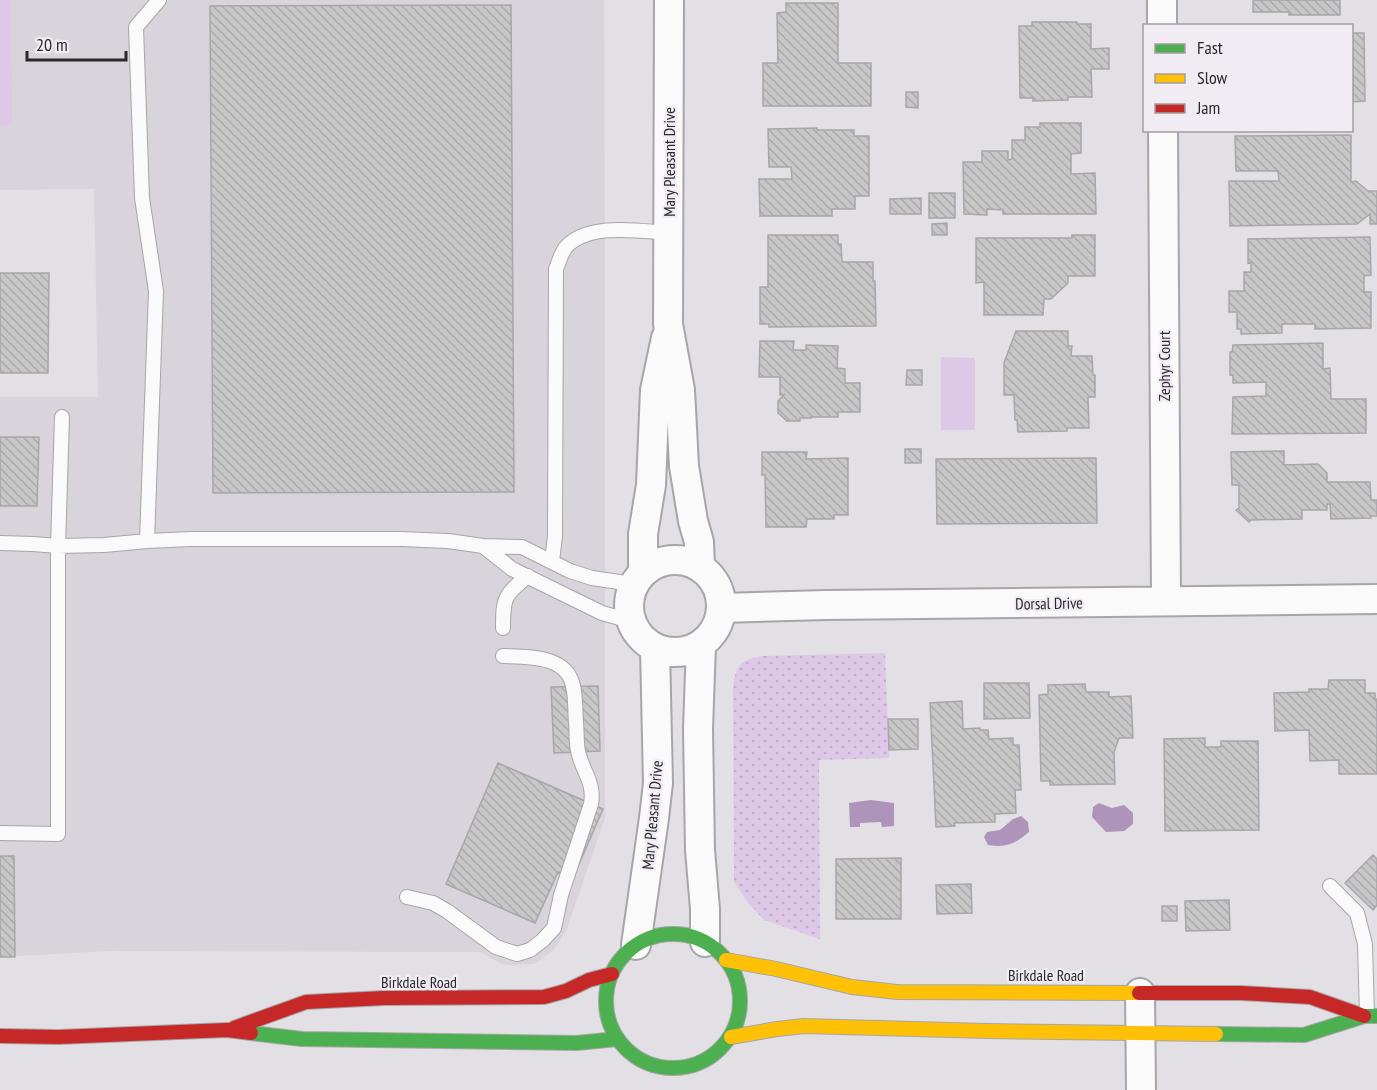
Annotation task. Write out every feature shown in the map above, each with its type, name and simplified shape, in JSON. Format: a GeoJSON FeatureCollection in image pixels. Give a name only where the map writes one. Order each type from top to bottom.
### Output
{"type":"FeatureCollection","features":[{"type":"Feature","properties":{"kind":"main road"},"geometry":{"type":"LineString","coordinates":[[670,934],[688,936],[716,951],[736,977],[741,998],[740,1018],[731,1037],[717,1054],[697,1065],[675,1069],[653,1066],[633,1056],[617,1039],[608,1019],[606,996],[612,974],[622,958],[636,945],[670,934]]}},
{"type":"Feature","properties":{"kind":"main road","name":"Birkdale Road"},"geometry":{"type":"LineString","coordinates":[[716,951],[776,969],[852,987],[897,992],[1241,993],[1310,997],[1369,1016]]}},
{"type":"Feature","properties":{"kind":"main road","name":"Birkdale Road"},"geometry":{"type":"LineString","coordinates":[[227,1030],[306,1002],[384,998],[544,997],[612,974]]}},
{"type":"Feature","properties":{"kind":"main road"},"geometry":{"type":"LineString","coordinates":[[731,1037],[785,1027],[804,1026],[1304,1035],[1369,1016]]}},
{"type":"Feature","properties":{"kind":"main road","name":"Birkdale Road"},"geometry":{"type":"LineString","coordinates":[[0,1036],[227,1030],[302,1039],[577,1043],[617,1039]]}},
{"type":"Feature","properties":{"kind":"street","name":"Mary Pleasant Drive"},"geometry":{"type":"LineString","coordinates":[[669,0],[669,324],[680,390],[684,466],[693,521],[699,542],[700,567]]}},
{"type":"Feature","properties":{"kind":"street"},"geometry":{"type":"LineString","coordinates":[[1162,0],[1162,24]]}},
{"type":"Feature","properties":{"kind":"street","name":"Zephyr Court"},"geometry":{"type":"LineString","coordinates":[[1163,132],[1166,601]]}},
{"type":"Feature","properties":{"kind":"street","name":"Mary Pleasant Drive"},"geometry":{"type":"LineString","coordinates":[[638,578],[651,485],[655,390],[669,324]]}},
{"type":"Feature","properties":{"kind":"street"},"geometry":{"type":"LineString","coordinates":[[671,560],[686,561],[700,567],[712,578],[719,592],[722,608],[719,622],[711,635],[701,645],[686,651],[670,653],[655,648],[645,641],[636,633],[630,621],[628,609],[629,596],[638,578],[656,563],[671,560]]}},
{"type":"Feature","properties":{"kind":"street","name":"Dorsal Drive"},"geometry":{"type":"LineString","coordinates":[[722,608],[1377,600]]}},
{"type":"Feature","properties":{"kind":"street"},"geometry":{"type":"LineString","coordinates":[[701,645],[698,729],[700,850],[705,909],[716,951]]}},
{"type":"Feature","properties":{"kind":"street","name":"Mary Pleasant Drive"},"geometry":{"type":"LineString","coordinates":[[636,945],[658,783],[655,648]]}},
{"type":"Feature","properties":{"kind":"street"},"geometry":{"type":"LineString","coordinates":[[1140,993],[1141,1090]]}},
{"type":"Feature","properties":{"kind":"lane"},"geometry":{"type":"LineString","coordinates":[[147,541],[156,291],[142,198],[136,27],[159,0]]}},
{"type":"Feature","properties":{"kind":"lane"},"geometry":{"type":"LineString","coordinates":[[552,561],[555,536],[556,269],[565,248],[578,238],[600,231],[628,230],[669,233]]}},
{"type":"Feature","properties":{"kind":"lane"},"geometry":{"type":"LineString","coordinates":[[0,833],[58,834],[58,546],[62,417]]}},
{"type":"Feature","properties":{"kind":"lane"},"geometry":{"type":"LineString","coordinates":[[0,543],[58,546],[191,539],[448,541],[522,548],[570,571],[592,578],[638,578]]}},
{"type":"Feature","properties":{"kind":"lane"},"geometry":{"type":"LineString","coordinates":[[483,546],[512,569],[602,613],[630,621]]}},
{"type":"Feature","properties":{"kind":"lane"},"geometry":{"type":"LineString","coordinates":[[503,628],[505,598],[528,576]]}},
{"type":"Feature","properties":{"kind":"lane"},"geometry":{"type":"LineString","coordinates":[[407,897],[432,903],[447,911],[496,948],[517,954],[530,950],[554,928],[561,894],[593,793],[578,752],[573,687],[569,675],[561,667],[547,660],[503,657]]}},
{"type":"Feature","properties":{"kind":"lane"},"geometry":{"type":"LineString","coordinates":[[1330,886],[1357,913],[1365,944],[1369,1016]]}},
{"type":"Feature","properties":{"kind":"shaded area"},"geometry":{"type":"Polygon","coordinates":[[[0,0],[604,0],[605,818],[566,931],[554,950],[534,964],[503,965],[480,952],[109,951],[0,957],[0,397],[98,397],[94,189],[0,190],[0,0]]]}},
{"type":"Feature","properties":{"kind":"shaded area"},"geometry":{"type":"Polygon","coordinates":[[[0,0],[11,0],[12,125],[0,126],[0,0]]]}},
{"type":"Feature","properties":{"kind":"shaded area"},"geometry":{"type":"Polygon","coordinates":[[[941,357],[975,358],[975,430],[941,430],[941,357]]]}},
{"type":"Feature","properties":{"kind":"shaded area"},"geometry":{"type":"Polygon","coordinates":[[[885,653],[889,758],[819,760],[820,939],[764,920],[749,904],[734,882],[734,679],[740,665],[761,656],[885,653]]]}},
{"type":"Feature","properties":{"kind":"shaded area"},"geometry":{"type":"Polygon","coordinates":[[[871,800],[894,803],[894,826],[882,827],[881,822],[860,823],[860,827],[850,827],[849,803],[871,800]]]}},
{"type":"Feature","properties":{"kind":"shaded area"},"geometry":{"type":"Polygon","coordinates":[[[1099,803],[1112,808],[1124,805],[1133,813],[1133,824],[1124,831],[1106,832],[1092,817],[1093,807],[1099,803]]]}},
{"type":"Feature","properties":{"kind":"shaded area"},"geometry":{"type":"Polygon","coordinates":[[[1021,816],[1028,822],[1029,832],[1010,844],[988,845],[984,837],[987,832],[1000,830],[1013,819],[1021,816]]]}},
{"type":"Feature","properties":{"kind":"building"},"geometry":{"type":"Polygon","coordinates":[[[1253,0],[1340,0],[1340,15],[1253,12],[1253,0]]]}},
{"type":"Feature","properties":{"kind":"building"},"geometry":{"type":"Polygon","coordinates":[[[786,3],[838,3],[838,63],[871,63],[871,106],[763,106],[763,63],[778,63],[777,13],[786,12],[786,3]]]}},
{"type":"Feature","properties":{"kind":"building"},"geometry":{"type":"Polygon","coordinates":[[[511,5],[514,492],[213,493],[210,6],[511,5]]]}},
{"type":"Feature","properties":{"kind":"building"},"geometry":{"type":"Polygon","coordinates":[[[1032,22],[1091,24],[1091,49],[1109,48],[1109,69],[1091,69],[1092,97],[1033,101],[1033,98],[1020,98],[1019,26],[1032,26],[1032,22]]]}},
{"type":"Feature","properties":{"kind":"building"},"geometry":{"type":"Polygon","coordinates":[[[1353,33],[1364,33],[1365,101],[1353,102],[1353,33]]]}},
{"type":"Feature","properties":{"kind":"building"},"geometry":{"type":"Polygon","coordinates":[[[906,92],[918,92],[918,108],[906,107],[906,92]]]}},
{"type":"Feature","properties":{"kind":"building"},"geometry":{"type":"Polygon","coordinates":[[[1040,123],[1081,123],[1081,153],[1071,154],[1071,174],[1095,173],[1096,214],[1003,214],[1003,210],[987,209],[987,215],[964,214],[963,162],[982,162],[982,151],[1008,151],[1008,160],[1012,159],[1012,140],[1025,140],[1025,127],[1040,127],[1040,123]]]}},
{"type":"Feature","properties":{"kind":"building"},"geometry":{"type":"Polygon","coordinates":[[[817,128],[817,130],[854,130],[854,136],[869,136],[869,196],[855,196],[855,209],[832,209],[832,216],[760,216],[759,179],[792,179],[791,167],[769,167],[768,129],[817,128]]]}},
{"type":"Feature","properties":{"kind":"building"},"geometry":{"type":"Polygon","coordinates":[[[1351,135],[1351,182],[1356,181],[1369,192],[1377,191],[1377,224],[1370,224],[1370,214],[1357,224],[1230,226],[1229,181],[1279,181],[1278,171],[1236,171],[1235,136],[1351,135]]]}},
{"type":"Feature","properties":{"kind":"building"},"geometry":{"type":"Polygon","coordinates":[[[929,193],[955,193],[955,218],[929,218],[929,193]]]}},
{"type":"Feature","properties":{"kind":"building"},"geometry":{"type":"Polygon","coordinates":[[[921,198],[921,214],[890,214],[890,199],[921,198]]]}},
{"type":"Feature","properties":{"kind":"building"},"geometry":{"type":"Polygon","coordinates":[[[947,223],[947,235],[932,235],[932,224],[947,223]]]}},
{"type":"Feature","properties":{"kind":"building"},"geometry":{"type":"Polygon","coordinates":[[[768,235],[838,235],[842,262],[873,262],[876,326],[769,327],[769,324],[760,324],[760,287],[768,287],[768,235]]]}},
{"type":"Feature","properties":{"kind":"building"},"geometry":{"type":"Polygon","coordinates":[[[1072,235],[1095,235],[1095,276],[1068,276],[1068,283],[1051,299],[1044,299],[1043,315],[984,315],[984,282],[976,283],[976,238],[1072,238],[1072,235]]]}},
{"type":"Feature","properties":{"kind":"building"},"geometry":{"type":"Polygon","coordinates":[[[1370,237],[1371,275],[1364,276],[1364,292],[1371,292],[1371,328],[1315,329],[1315,324],[1282,324],[1282,333],[1241,334],[1241,329],[1237,329],[1237,312],[1229,312],[1229,291],[1244,291],[1244,272],[1251,272],[1251,262],[1248,263],[1248,239],[1370,237]]]}},
{"type":"Feature","properties":{"kind":"building"},"geometry":{"type":"Polygon","coordinates":[[[0,273],[49,273],[48,373],[0,373],[0,273]]]}},
{"type":"Feature","properties":{"kind":"building"},"geometry":{"type":"Polygon","coordinates":[[[1016,331],[1068,331],[1068,346],[1072,346],[1071,356],[1092,356],[1095,397],[1088,397],[1089,428],[1018,432],[1014,395],[1004,395],[1004,363],[1016,331]]]}},
{"type":"Feature","properties":{"kind":"building"},"geometry":{"type":"Polygon","coordinates":[[[760,341],[794,341],[793,350],[806,350],[806,345],[838,346],[837,368],[845,369],[845,383],[860,383],[860,412],[838,412],[838,417],[811,417],[800,418],[800,421],[787,421],[778,413],[778,401],[784,395],[780,395],[780,377],[759,377],[760,341]]]}},
{"type":"Feature","properties":{"kind":"building"},"geometry":{"type":"Polygon","coordinates":[[[1323,343],[1323,369],[1330,368],[1331,399],[1366,399],[1366,433],[1232,434],[1233,397],[1266,396],[1266,382],[1233,383],[1233,375],[1230,375],[1230,352],[1232,352],[1233,345],[1323,343]]]}},
{"type":"Feature","properties":{"kind":"building"},"geometry":{"type":"Polygon","coordinates":[[[907,370],[922,370],[922,385],[906,385],[907,370]]]}},
{"type":"Feature","properties":{"kind":"building"},"geometry":{"type":"Polygon","coordinates":[[[0,437],[39,437],[37,506],[0,506],[0,437]]]}},
{"type":"Feature","properties":{"kind":"building"},"geometry":{"type":"Polygon","coordinates":[[[905,449],[921,449],[921,463],[905,463],[905,449]]]}},
{"type":"Feature","properties":{"kind":"building"},"geometry":{"type":"Polygon","coordinates":[[[1284,451],[1284,465],[1318,464],[1327,473],[1327,482],[1370,482],[1371,500],[1377,500],[1377,516],[1331,519],[1330,504],[1327,504],[1327,510],[1302,510],[1302,519],[1251,520],[1249,522],[1236,510],[1239,508],[1239,485],[1232,485],[1231,452],[1284,451]]]}},
{"type":"Feature","properties":{"kind":"building"},"geometry":{"type":"Polygon","coordinates":[[[762,452],[807,452],[806,459],[848,458],[848,515],[834,515],[834,519],[807,519],[806,527],[766,527],[762,452]]]}},
{"type":"Feature","properties":{"kind":"building"},"geometry":{"type":"Polygon","coordinates":[[[1096,458],[1097,523],[937,524],[936,459],[1096,458]]]}},
{"type":"Feature","properties":{"kind":"building"},"geometry":{"type":"Polygon","coordinates":[[[1329,680],[1365,680],[1365,693],[1375,693],[1375,699],[1377,699],[1377,774],[1339,774],[1339,760],[1310,761],[1309,730],[1275,731],[1274,693],[1328,689],[1329,680]]]}},
{"type":"Feature","properties":{"kind":"building"},"geometry":{"type":"Polygon","coordinates":[[[984,683],[1029,683],[1030,718],[984,719],[984,683]]]}},
{"type":"Feature","properties":{"kind":"building"},"geometry":{"type":"Polygon","coordinates":[[[1085,684],[1086,692],[1109,692],[1109,697],[1131,696],[1133,738],[1119,738],[1114,752],[1115,784],[1050,785],[1050,781],[1041,781],[1039,695],[1048,694],[1048,685],[1085,684]]]}},
{"type":"Feature","properties":{"kind":"building"},"geometry":{"type":"Polygon","coordinates":[[[598,686],[600,751],[554,753],[551,687],[598,686]]]}},
{"type":"Feature","properties":{"kind":"building"},"geometry":{"type":"Polygon","coordinates":[[[962,701],[963,729],[988,730],[989,739],[1013,738],[1013,745],[1019,745],[1021,790],[1015,790],[1016,813],[995,814],[995,822],[954,823],[955,826],[936,827],[930,703],[962,701]]]}},
{"type":"Feature","properties":{"kind":"building"},"geometry":{"type":"Polygon","coordinates":[[[888,719],[918,719],[918,749],[889,750],[888,719]]]}},
{"type":"Feature","properties":{"kind":"building"},"geometry":{"type":"Polygon","coordinates":[[[1205,738],[1205,747],[1221,747],[1221,741],[1258,741],[1259,830],[1165,831],[1164,739],[1205,738]]]}},
{"type":"Feature","properties":{"kind":"building"},"geometry":{"type":"Polygon","coordinates":[[[498,763],[603,809],[573,878],[558,872],[535,923],[446,884],[498,763]]]}},
{"type":"Feature","properties":{"kind":"building"},"geometry":{"type":"Polygon","coordinates":[[[1373,855],[1377,859],[1377,905],[1373,910],[1345,883],[1373,855]]]}},
{"type":"Feature","properties":{"kind":"building"},"geometry":{"type":"Polygon","coordinates":[[[0,856],[14,856],[15,957],[0,957],[0,856]]]}},
{"type":"Feature","properties":{"kind":"building"},"geometry":{"type":"Polygon","coordinates":[[[901,858],[901,919],[836,919],[836,859],[901,858]]]}},
{"type":"Feature","properties":{"kind":"building"},"geometry":{"type":"Polygon","coordinates":[[[971,884],[972,913],[937,914],[936,885],[971,884]]]}},
{"type":"Feature","properties":{"kind":"building"},"geometry":{"type":"Polygon","coordinates":[[[1229,900],[1230,930],[1186,931],[1185,901],[1229,900]]]}},
{"type":"Feature","properties":{"kind":"building"},"geometry":{"type":"Polygon","coordinates":[[[1162,906],[1177,906],[1177,921],[1162,921],[1162,906]]]}},
{"type":"Feature","properties":{"kind":"traffic: fast"},"geometry":{"type":"LineString","coordinates":[[673,934],[699,939],[720,954],[735,975],[740,1001],[735,1027],[720,1048],[699,1063],[673,1068],[647,1063],[626,1048],[611,1027],[606,1001],[611,975],[626,954],[647,939],[673,934]]}},
{"type":"Feature","properties":{"kind":"traffic: fast"},"geometry":{"type":"LineString","coordinates":[[1216,1034],[1304,1035],[1364,1016],[1377,1016]]}},
{"type":"Feature","properties":{"kind":"traffic: fast"},"geometry":{"type":"LineString","coordinates":[[251,1033],[302,1039],[577,1043],[617,1039]]}},
{"type":"Feature","properties":{"kind":"traffic: slow"},"geometry":{"type":"LineString","coordinates":[[726,960],[852,987],[897,992],[1139,993]]}},
{"type":"Feature","properties":{"kind":"traffic: slow"},"geometry":{"type":"LineString","coordinates":[[731,1037],[804,1026],[1216,1034]]}},
{"type":"Feature","properties":{"kind":"traffic: jam"},"geometry":{"type":"LineString","coordinates":[[234,1028],[306,1002],[384,998],[544,997],[612,974]]}},
{"type":"Feature","properties":{"kind":"traffic: jam"},"geometry":{"type":"LineString","coordinates":[[1139,993],[1241,993],[1310,997],[1364,1016]]}},
{"type":"Feature","properties":{"kind":"traffic: jam"},"geometry":{"type":"LineString","coordinates":[[0,1036],[59,1037],[227,1030],[251,1033]]}}]}
